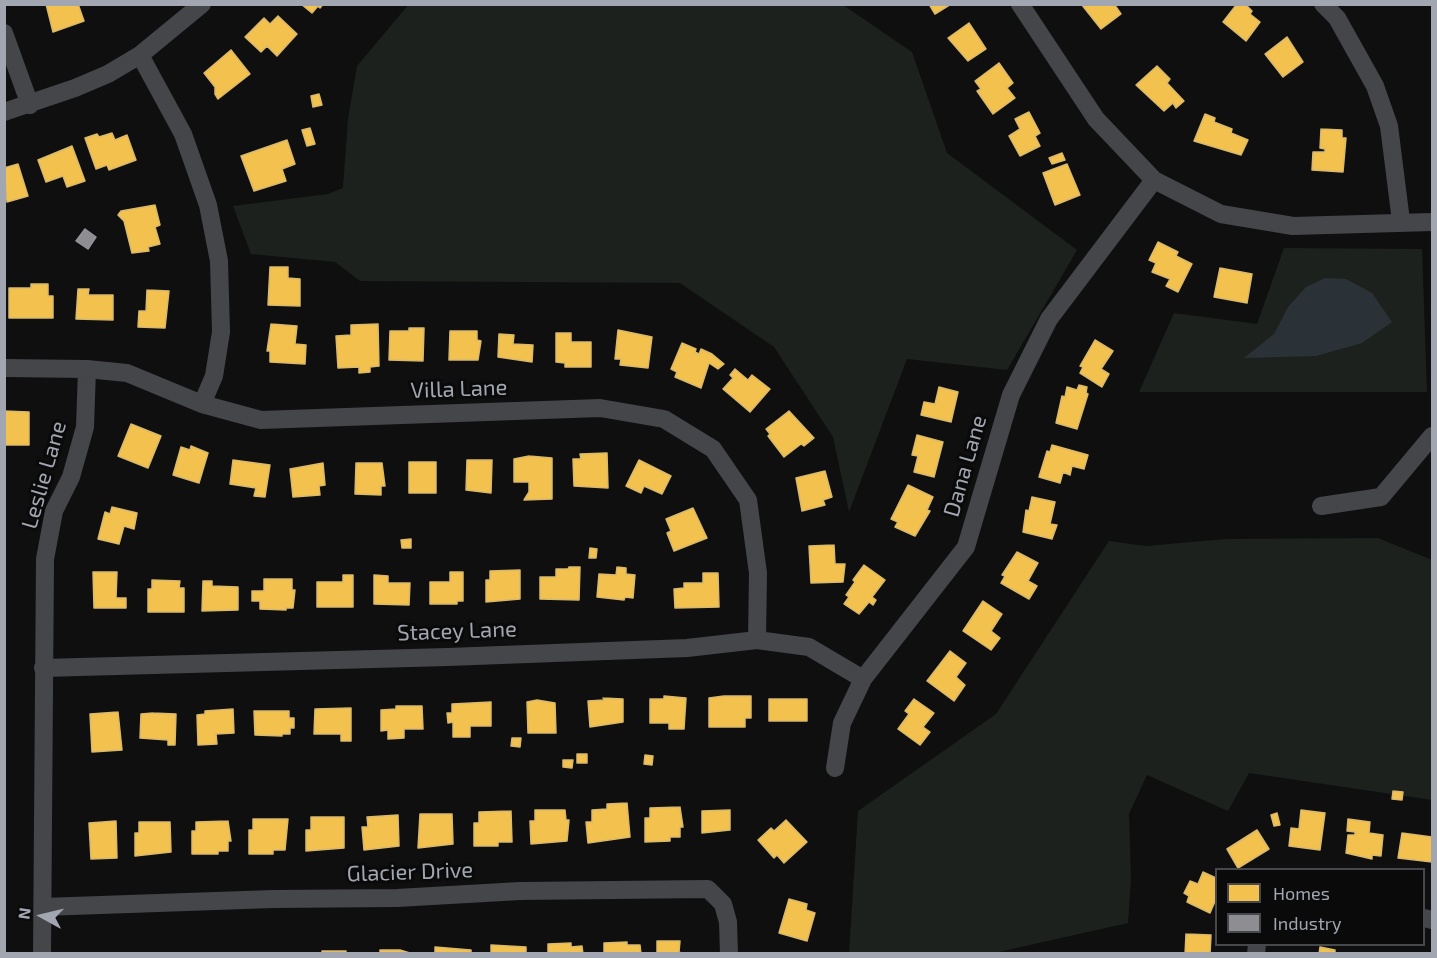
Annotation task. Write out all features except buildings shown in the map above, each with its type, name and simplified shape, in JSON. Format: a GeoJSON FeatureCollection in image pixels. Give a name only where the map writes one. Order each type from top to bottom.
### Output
{"type":"FeatureCollection","features":[{"type":"Feature","properties":{"kind":"street"},"geometry":{"type":"LineString","coordinates":[[4,112],[75,88],[140,55],[202,4]]}},
{"type":"Feature","properties":{"kind":"street"},"geometry":{"type":"LineString","coordinates":[[1020,4],[1096,119],[1154,180],[1221,214],[1293,226],[1374,226],[1401,221],[1432,222]]}},
{"type":"Feature","properties":{"kind":"street"},"geometry":{"type":"LineString","coordinates":[[1323,4],[1337,18],[1374,86],[1389,126],[1401,221]]}},
{"type":"Feature","properties":{"kind":"street"},"geometry":{"type":"LineString","coordinates":[[4,33],[30,105]]}},
{"type":"Feature","properties":{"kind":"street"},"geometry":{"type":"LineString","coordinates":[[140,55],[183,134],[208,205],[219,261],[221,332],[214,375],[202,404]]}},
{"type":"Feature","properties":{"kind":"street","name":"Dana Lane"},"geometry":{"type":"LineString","coordinates":[[835,768],[842,723],[863,679],[966,547],[1011,395],[1049,319],[1154,180]]}},
{"type":"Feature","properties":{"kind":"street","name":"Villa Lane"},"geometry":{"type":"LineString","coordinates":[[4,368],[87,369],[128,373],[202,404],[261,420],[600,408],[664,419],[713,449],[748,500],[758,573],[757,640]]}},
{"type":"Feature","properties":{"kind":"street","name":"Leslie Lane"},"geometry":{"type":"LineString","coordinates":[[42,954],[45,559],[54,511],[70,477],[85,427],[87,369]]}},
{"type":"Feature","properties":{"kind":"street"},"geometry":{"type":"LineString","coordinates":[[1321,506],[1381,497],[1432,436]]}},
{"type":"Feature","properties":{"kind":"street","name":"Stacey Lane"},"geometry":{"type":"LineString","coordinates":[[43,668],[687,648],[757,640],[809,647],[863,679]]}},
{"type":"Feature","properties":{"kind":"street","name":"Glacier Drive"},"geometry":{"type":"LineString","coordinates":[[43,907],[251,899],[397,898],[520,891],[708,889],[723,904],[728,922],[729,954]]}},
{"type":"Feature","properties":{"kind":"shaded area"},"geometry":{"type":"Polygon","coordinates":[[[409,4],[843,5],[912,52],[947,153],[1077,250],[1007,370],[907,359],[849,512],[833,437],[774,347],[680,283],[360,281],[335,262],[251,254],[233,206],[328,194],[343,188],[348,119],[357,66],[409,4]]]}},
{"type":"Feature","properties":{"kind":"shaded area"},"geometry":{"type":"Polygon","coordinates":[[[1284,248],[1422,249],[1427,392],[1139,392],[1174,313],[1257,324],[1284,248]]]}},
{"type":"Feature","properties":{"kind":"shaded area"},"geometry":{"type":"Polygon","coordinates":[[[1325,278],[1346,279],[1372,293],[1392,322],[1362,343],[1316,356],[1244,358],[1274,334],[1288,307],[1306,287],[1325,278]]]}},
{"type":"Feature","properties":{"kind":"shaded area"},"geometry":{"type":"Polygon","coordinates":[[[1378,538],[1432,560],[1432,800],[1249,773],[1228,811],[1147,775],[1129,814],[1131,880],[1128,923],[994,953],[849,954],[858,811],[996,714],[1109,541],[1146,546],[1226,539],[1378,538]]]}}]}
